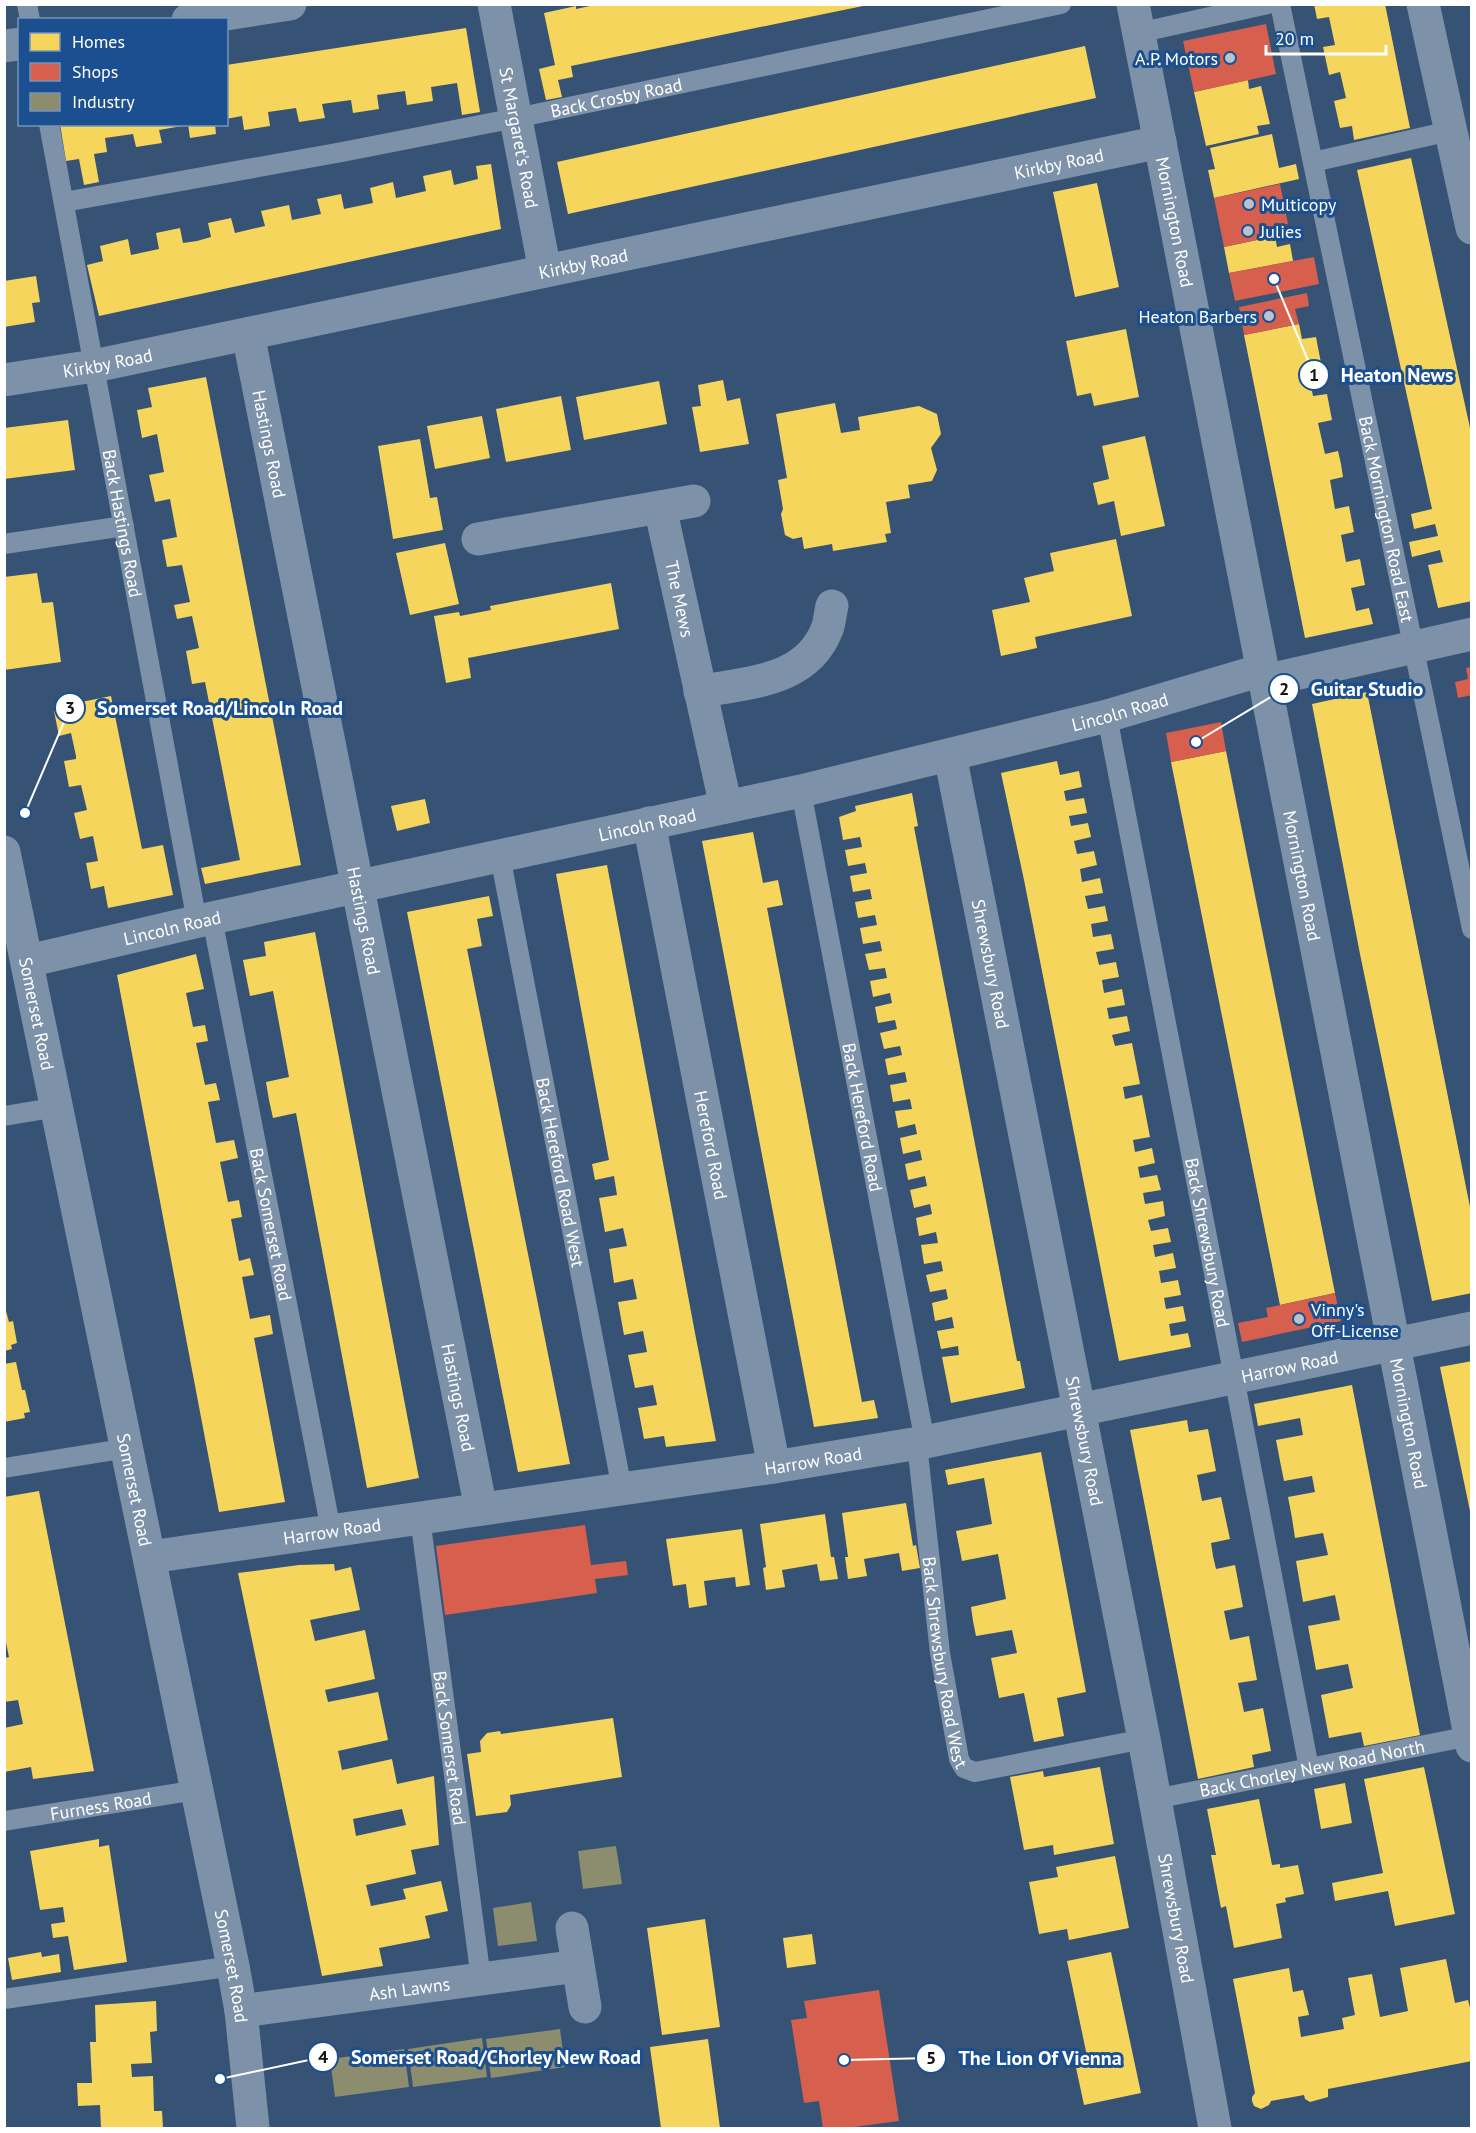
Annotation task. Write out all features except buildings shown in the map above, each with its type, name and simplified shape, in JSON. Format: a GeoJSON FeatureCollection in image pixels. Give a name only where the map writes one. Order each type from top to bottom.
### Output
{"type":"FeatureCollection","features":[{"type":"Feature","properties":{"kind":"street"},"geometry":{"type":"LineString","coordinates":[[201,18],[290,4]]}},
{"type":"Feature","properties":{"kind":"street","name":"St Margaret's Road"},"geometry":{"type":"LineString","coordinates":[[494,4],[545,271]]}},
{"type":"Feature","properties":{"kind":"street"},"geometry":{"type":"LineString","coordinates":[[1423,4],[1472,228]]}},
{"type":"Feature","properties":{"kind":"street","name":"Mornington Road"},"geometry":{"type":"LineString","coordinates":[[1136,19],[1471,1741]]}},
{"type":"Feature","properties":{"kind":"street","name":"Kirkby Road"},"geometry":{"type":"LineString","coordinates":[[4,380],[94,366],[1160,142]]}},
{"type":"Feature","properties":{"kind":"street","name":"Hastings Road"},"geometry":{"type":"LineString","coordinates":[[248,334],[481,1509]]}},
{"type":"Feature","properties":{"kind":"street"},"geometry":{"type":"LineString","coordinates":[[478,539],[694,501]]}},
{"type":"Feature","properties":{"kind":"street","name":"The Mews"},"geometry":{"type":"LineString","coordinates":[[660,507],[726,807]]}},
{"type":"Feature","properties":{"kind":"street"},"geometry":{"type":"LineString","coordinates":[[700,692],[778,676],[799,666],[818,646],[827,628],[832,606]]}},
{"type":"Feature","properties":{"kind":"street","name":"Lincoln Road"},"geometry":{"type":"LineString","coordinates":[[28,961],[204,920],[801,791],[1263,675],[1472,634]]}},
{"type":"Feature","properties":{"kind":"street","name":"Shrewsbury Road"},"geometry":{"type":"LineString","coordinates":[[950,755],[1144,1739],[1215,2128]]}},
{"type":"Feature","properties":{"kind":"street","name":"Hereford Road"},"geometry":{"type":"LineString","coordinates":[[649,823],[774,1467]]}},
{"type":"Feature","properties":{"kind":"street","name":"Somerset Road"},"geometry":{"type":"LineString","coordinates":[[4,852],[233,1966],[241,2012],[253,2128]]}},
{"type":"Feature","properties":{"kind":"street","name":"Harrow Road"},"geometry":{"type":"LineString","coordinates":[[150,1557],[774,1467],[921,1443],[1472,1328]]}},
{"type":"Feature","properties":{"kind":"street"},"geometry":{"type":"LineString","coordinates":[[572,1928],[585,2007]]}},
{"type":"Feature","properties":{"kind":"street","name":"Ash Lawns"},"geometry":{"type":"LineString","coordinates":[[241,2012],[578,1966]]}},
{"type":"Feature","properties":{"kind":"lane","name":"Back Crosby Road"},"geometry":{"type":"LineString","coordinates":[[64,202],[516,118],[1061,4]]}},
{"type":"Feature","properties":{"kind":"lane"},"geometry":{"type":"LineString","coordinates":[[1136,19],[1268,4]]}},
{"type":"Feature","properties":{"kind":"lane","name":"Back Mornington Road East"},"geometry":{"type":"LineString","coordinates":[[1280,4],[1472,929]]}},
{"type":"Feature","properties":{"kind":"lane","name":"Back Hastings Road"},"geometry":{"type":"LineString","coordinates":[[49,126],[124,526],[204,920]]}},
{"type":"Feature","properties":{"kind":"lane"},"geometry":{"type":"LineString","coordinates":[[1313,162],[1450,131]]}},
{"type":"Feature","properties":{"kind":"lane"},"geometry":{"type":"LineString","coordinates":[[4,544],[124,526]]}},
{"type":"Feature","properties":{"kind":"lane","name":"Back Shrewsbury Road"},"geometry":{"type":"LineString","coordinates":[[1107,716],[1309,1768]]}},
{"type":"Feature","properties":{"kind":"lane","name":"Back Hereford Road"},"geometry":{"type":"LineString","coordinates":[[801,791],[921,1443]]}},
{"type":"Feature","properties":{"kind":"lane","name":"Back Hereford Road West"},"geometry":{"type":"LineString","coordinates":[[500,856],[622,1489]]}},
{"type":"Feature","properties":{"kind":"lane","name":"Back Somerset Road"},"geometry":{"type":"LineString","coordinates":[[204,920],[331,1530]]}},
{"type":"Feature","properties":{"kind":"lane"},"geometry":{"type":"LineString","coordinates":[[4,1116],[58,1107]]}},
{"type":"Feature","properties":{"kind":"lane","name":"Back Shrewsbury Road West"},"geometry":{"type":"LineString","coordinates":[[921,1443],[940,1653],[959,1759],[964,1768],[975,1772],[1144,1739]]}},
{"type":"Feature","properties":{"kind":"lane"},"geometry":{"type":"LineString","coordinates":[[4,1468],[128,1448]]}},
{"type":"Feature","properties":{"kind":"lane","name":"Back Somerset Road"},"geometry":{"type":"LineString","coordinates":[[420,1518],[481,1979]]}},
{"type":"Feature","properties":{"kind":"lane","name":"Back Chorley New Road North"},"geometry":{"type":"LineString","coordinates":[[1155,1799],[1309,1768],[1471,1741]]}},
{"type":"Feature","properties":{"kind":"lane","name":"Furness Road"},"geometry":{"type":"LineString","coordinates":[[4,1821],[197,1790]]}},
{"type":"Feature","properties":{"kind":"lane"},"geometry":{"type":"LineString","coordinates":[[4,1999],[233,1966]]}},
{"type":"Feature","properties":{"kind":"place","name":"A.P. Motors"},"geometry":{"type":"Point","coordinates":[1230,58]}},
{"type":"Feature","properties":{"kind":"place","name":"Multicopy"},"geometry":{"type":"Point","coordinates":[1249,204]}},
{"type":"Feature","properties":{"kind":"place","name":"Julies"},"geometry":{"type":"Point","coordinates":[1248,231]}},
{"type":"Feature","properties":{"kind":"place","name":"Heaton News"},"geometry":{"type":"Point","coordinates":[1274,279]}},
{"type":"Feature","properties":{"kind":"place","name":"Heaton Barbers"},"geometry":{"type":"Point","coordinates":[1269,316]}},
{"type":"Feature","properties":{"kind":"place","name":"Guitar Studio"},"geometry":{"type":"Point","coordinates":[1196,742]}},
{"type":"Feature","properties":{"kind":"place","name":"Somerset Road/Lincoln Road"},"geometry":{"type":"Point","coordinates":[25,813]}},
{"type":"Feature","properties":{"kind":"place","name":"Vinny's Off-License"},"geometry":{"type":"Point","coordinates":[1299,1319]}},
{"type":"Feature","properties":{"kind":"place","name":"The Lion Of Vienna"},"geometry":{"type":"Point","coordinates":[844,2060]}},
{"type":"Feature","properties":{"kind":"place","name":"Somerset Road/Chorley New Road"},"geometry":{"type":"Point","coordinates":[220,2079]}}]}
